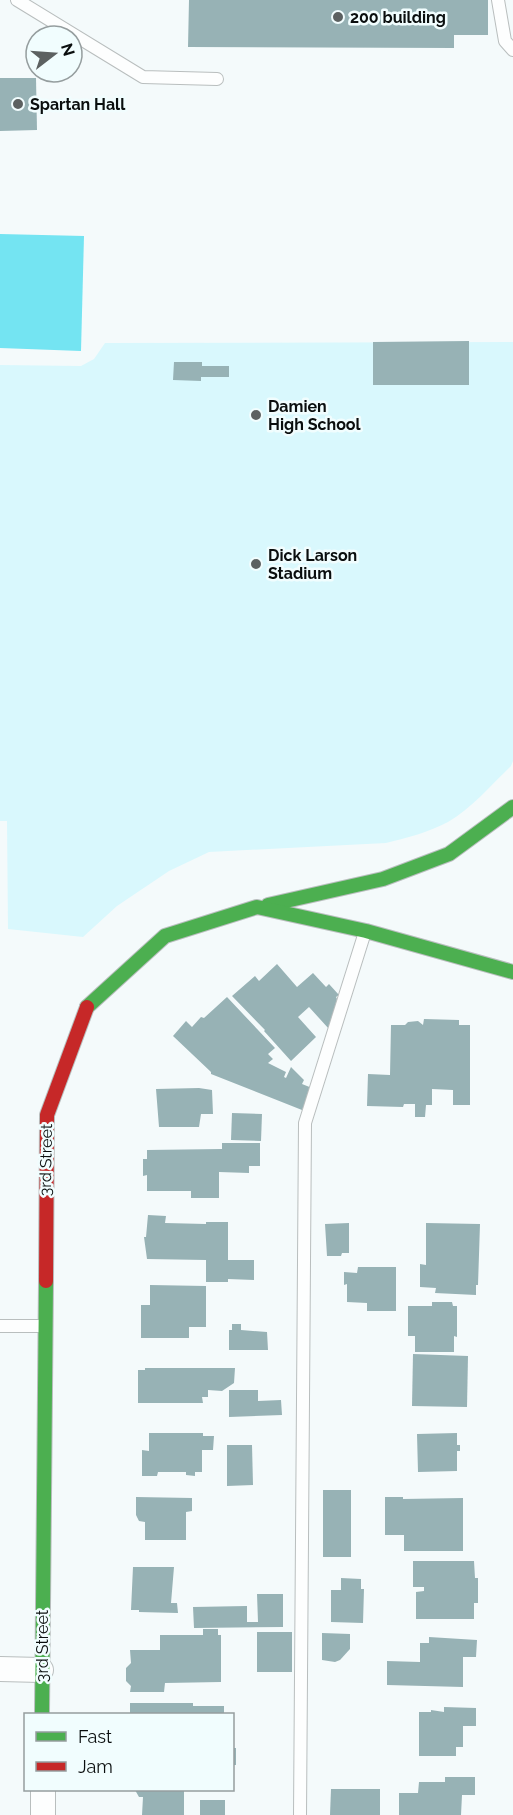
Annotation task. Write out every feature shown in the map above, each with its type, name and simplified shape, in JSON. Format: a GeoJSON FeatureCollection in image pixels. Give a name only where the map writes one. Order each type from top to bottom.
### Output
{"type":"FeatureCollection","features":[{"type":"Feature","properties":{"kind":"street"},"geometry":{"type":"LineString","coordinates":[[257,907],[382,879],[449,854],[513,807]]}},
{"type":"Feature","properties":{"kind":"street","name":"3rd Street"},"geometry":{"type":"LineString","coordinates":[[42,1713],[47,1115],[88,1005],[165,936],[257,907],[366,931],[513,972]]}},
{"type":"Feature","properties":{"kind":"street"},"geometry":{"type":"LineString","coordinates":[[0,1669],[41,1670]]}},
{"type":"Feature","properties":{"kind":"street"},"geometry":{"type":"LineString","coordinates":[[43,1791],[43,1815]]}},
{"type":"Feature","properties":{"kind":"lane"},"geometry":{"type":"LineString","coordinates":[[17,0],[143,77],[216,79]]}},
{"type":"Feature","properties":{"kind":"lane"},"geometry":{"type":"LineString","coordinates":[[498,0],[505,41],[513,50]]}},
{"type":"Feature","properties":{"kind":"lane"},"geometry":{"type":"LineString","coordinates":[[300,1815],[305,1123],[366,931]]}},
{"type":"Feature","properties":{"kind":"lane"},"geometry":{"type":"LineString","coordinates":[[0,1326],[45,1326]]}},
{"type":"Feature","properties":{"kind":"shaded area","name":"Dick Larson Stadium"},"geometry":{"type":"Polygon","coordinates":[[[513,342],[513,761],[511,766],[457,816],[441,826],[418,834],[386,843],[209,852],[169,871],[117,906],[83,937],[8,929],[7,821],[0,821],[0,365],[81,366],[94,359],[105,343],[513,342]]]}},
{"type":"Feature","properties":{"kind":"water"},"geometry":{"type":"Polygon","coordinates":[[[0,234],[84,236],[81,351],[0,348],[0,234]]]}},
{"type":"Feature","properties":{"kind":"building","name":"200 building"},"geometry":{"type":"Polygon","coordinates":[[[189,0],[488,0],[488,35],[454,35],[454,48],[188,47],[189,0]]]}},
{"type":"Feature","properties":{"kind":"building","name":"Spartan Hall"},"geometry":{"type":"Polygon","coordinates":[[[0,78],[24,78],[24,84],[36,84],[37,130],[0,131],[0,78]]]}},
{"type":"Feature","properties":{"kind":"building"},"geometry":{"type":"Polygon","coordinates":[[[469,341],[469,385],[373,385],[373,342],[469,341]]]}},
{"type":"Feature","properties":{"kind":"building"},"geometry":{"type":"Polygon","coordinates":[[[174,362],[202,362],[202,366],[229,366],[229,377],[201,377],[201,381],[173,380],[174,362]]]}},
{"type":"Feature","properties":{"kind":"building"},"geometry":{"type":"Polygon","coordinates":[[[277,964],[297,987],[313,973],[326,987],[329,984],[339,995],[336,997],[329,1029],[309,1007],[298,1017],[316,1037],[291,1061],[232,996],[255,976],[259,981],[277,964]]]}},
{"type":"Feature","properties":{"kind":"building"},"geometry":{"type":"Polygon","coordinates":[[[227,997],[275,1048],[268,1054],[273,1059],[268,1063],[286,1072],[284,1077],[286,1078],[291,1067],[304,1080],[302,1084],[312,1088],[302,1110],[211,1074],[173,1036],[186,1021],[192,1027],[227,997]]]}},
{"type":"Feature","properties":{"kind":"building"},"geometry":{"type":"Polygon","coordinates":[[[424,1019],[459,1020],[459,1025],[470,1025],[470,1105],[453,1105],[453,1090],[432,1089],[432,1105],[426,1105],[425,1117],[415,1117],[415,1104],[404,1104],[403,1107],[367,1106],[368,1074],[390,1075],[391,1025],[405,1025],[408,1022],[418,1021],[423,1025],[424,1019]]]}},
{"type":"Feature","properties":{"kind":"building"},"geometry":{"type":"Polygon","coordinates":[[[156,1089],[212,1090],[213,1114],[201,1114],[199,1127],[159,1127],[156,1089]]]}},
{"type":"Feature","properties":{"kind":"building"},"geometry":{"type":"Polygon","coordinates":[[[232,1113],[262,1114],[261,1141],[231,1140],[232,1113]]]}},
{"type":"Feature","properties":{"kind":"building"},"geometry":{"type":"Polygon","coordinates":[[[222,1143],[260,1143],[260,1166],[249,1166],[249,1173],[219,1172],[219,1198],[191,1198],[191,1191],[147,1191],[147,1175],[143,1176],[143,1159],[147,1159],[147,1150],[222,1149],[222,1143]]]}},
{"type":"Feature","properties":{"kind":"building"},"geometry":{"type":"Polygon","coordinates":[[[148,1215],[166,1216],[165,1223],[228,1222],[228,1260],[254,1260],[254,1280],[228,1279],[228,1282],[206,1282],[206,1260],[147,1259],[144,1237],[146,1237],[148,1215]]]}},
{"type":"Feature","properties":{"kind":"building"},"geometry":{"type":"Polygon","coordinates":[[[349,1223],[349,1253],[342,1253],[341,1256],[327,1256],[325,1224],[349,1223]]]}},
{"type":"Feature","properties":{"kind":"building"},"geometry":{"type":"Polygon","coordinates":[[[426,1223],[480,1224],[476,1295],[435,1293],[436,1288],[420,1287],[420,1264],[426,1265],[426,1223]]]}},
{"type":"Feature","properties":{"kind":"building"},"geometry":{"type":"Polygon","coordinates":[[[358,1267],[396,1267],[396,1311],[367,1311],[367,1303],[347,1302],[344,1272],[357,1273],[358,1267]]]}},
{"type":"Feature","properties":{"kind":"building"},"geometry":{"type":"Polygon","coordinates":[[[150,1285],[206,1286],[206,1327],[189,1327],[189,1338],[141,1338],[141,1305],[150,1305],[150,1285]]]}},
{"type":"Feature","properties":{"kind":"building"},"geometry":{"type":"Polygon","coordinates":[[[432,1302],[452,1302],[453,1306],[457,1306],[457,1337],[454,1336],[454,1352],[415,1352],[415,1336],[408,1336],[408,1306],[432,1306],[432,1302]]]}},
{"type":"Feature","properties":{"kind":"building"},"geometry":{"type":"Polygon","coordinates":[[[232,1324],[241,1324],[241,1330],[267,1332],[268,1350],[229,1350],[229,1330],[232,1330],[232,1324]]]}},
{"type":"Feature","properties":{"kind":"building"},"geometry":{"type":"Polygon","coordinates":[[[413,1354],[468,1356],[467,1407],[412,1406],[413,1354]]]}},
{"type":"Feature","properties":{"kind":"building"},"geometry":{"type":"Polygon","coordinates":[[[145,1368],[235,1368],[234,1383],[222,1391],[208,1390],[208,1397],[202,1397],[203,1403],[138,1403],[138,1370],[145,1370],[145,1368]]]}},
{"type":"Feature","properties":{"kind":"building"},"geometry":{"type":"Polygon","coordinates":[[[229,1390],[258,1390],[258,1401],[281,1400],[282,1415],[229,1417],[229,1390]]]}},
{"type":"Feature","properties":{"kind":"building"},"geometry":{"type":"Polygon","coordinates":[[[149,1433],[203,1433],[203,1436],[214,1436],[213,1450],[202,1450],[202,1472],[195,1472],[195,1476],[186,1475],[186,1472],[158,1472],[157,1476],[142,1476],[142,1450],[149,1451],[149,1433]]]}},
{"type":"Feature","properties":{"kind":"building"},"geometry":{"type":"Polygon","coordinates":[[[457,1433],[457,1445],[460,1445],[460,1451],[457,1451],[457,1471],[418,1472],[417,1434],[457,1433]]]}},
{"type":"Feature","properties":{"kind":"building"},"geometry":{"type":"Polygon","coordinates":[[[227,1445],[252,1445],[253,1485],[227,1486],[227,1445]]]}},
{"type":"Feature","properties":{"kind":"building"},"geometry":{"type":"Polygon","coordinates":[[[323,1490],[351,1490],[351,1557],[323,1557],[323,1490]]]}},
{"type":"Feature","properties":{"kind":"building"},"geometry":{"type":"Polygon","coordinates":[[[136,1497],[192,1498],[192,1511],[186,1512],[186,1540],[145,1540],[145,1522],[139,1521],[136,1515],[136,1497]]]}},
{"type":"Feature","properties":{"kind":"building"},"geometry":{"type":"Polygon","coordinates":[[[385,1497],[463,1498],[463,1551],[404,1551],[404,1535],[385,1535],[385,1497]]]}},
{"type":"Feature","properties":{"kind":"building"},"geometry":{"type":"Polygon","coordinates":[[[413,1561],[474,1561],[475,1578],[478,1578],[478,1603],[474,1603],[474,1619],[416,1619],[416,1592],[424,1591],[424,1587],[413,1587],[413,1561]]]}},
{"type":"Feature","properties":{"kind":"building"},"geometry":{"type":"Polygon","coordinates":[[[133,1567],[174,1567],[171,1603],[177,1603],[178,1613],[131,1610],[133,1567]]]}},
{"type":"Feature","properties":{"kind":"building"},"geometry":{"type":"Polygon","coordinates":[[[341,1578],[361,1579],[361,1589],[364,1589],[363,1623],[331,1622],[331,1590],[341,1590],[341,1578]]]}},
{"type":"Feature","properties":{"kind":"building"},"geometry":{"type":"Polygon","coordinates":[[[257,1594],[283,1594],[283,1627],[194,1628],[193,1607],[247,1606],[247,1622],[258,1622],[257,1594]]]}},
{"type":"Feature","properties":{"kind":"building"},"geometry":{"type":"Polygon","coordinates":[[[203,1629],[218,1629],[218,1635],[221,1635],[221,1682],[165,1683],[164,1692],[130,1692],[131,1686],[126,1681],[126,1668],[131,1663],[130,1650],[160,1650],[160,1635],[203,1635],[203,1629]]]}},
{"type":"Feature","properties":{"kind":"building"},"geometry":{"type":"Polygon","coordinates":[[[257,1632],[292,1632],[292,1672],[257,1672],[257,1632]]]}},
{"type":"Feature","properties":{"kind":"building"},"geometry":{"type":"Polygon","coordinates":[[[322,1633],[350,1634],[350,1649],[340,1660],[335,1662],[322,1660],[322,1633]]]}},
{"type":"Feature","properties":{"kind":"building"},"geometry":{"type":"Polygon","coordinates":[[[429,1637],[477,1640],[476,1657],[463,1657],[463,1687],[387,1685],[387,1661],[420,1662],[420,1643],[429,1643],[429,1637]]]}},
{"type":"Feature","properties":{"kind":"building"},"geometry":{"type":"Polygon","coordinates":[[[130,1703],[193,1703],[193,1706],[224,1706],[224,1713],[130,1713],[130,1703]]]}},
{"type":"Feature","properties":{"kind":"building"},"geometry":{"type":"Polygon","coordinates":[[[444,1707],[476,1708],[476,1726],[463,1726],[463,1747],[456,1747],[456,1756],[419,1756],[419,1712],[431,1712],[431,1710],[444,1712],[444,1707]]]}},
{"type":"Feature","properties":{"kind":"building"},"geometry":{"type":"Polygon","coordinates":[[[234,1748],[236,1748],[236,1765],[234,1765],[234,1748]]]}},
{"type":"Feature","properties":{"kind":"building"},"geometry":{"type":"Polygon","coordinates":[[[445,1777],[475,1777],[475,1795],[462,1795],[461,1815],[399,1815],[399,1793],[418,1793],[419,1782],[445,1782],[445,1777]]]}},
{"type":"Feature","properties":{"kind":"building"},"geometry":{"type":"Polygon","coordinates":[[[331,1789],[380,1789],[380,1815],[330,1815],[331,1789]]]}},
{"type":"Feature","properties":{"kind":"building"},"geometry":{"type":"Polygon","coordinates":[[[136,1791],[184,1791],[184,1815],[142,1815],[143,1797],[139,1797],[136,1791]]]}},
{"type":"Feature","properties":{"kind":"building"},"geometry":{"type":"Polygon","coordinates":[[[200,1800],[225,1800],[225,1815],[200,1815],[200,1800]]]}},
{"type":"Feature","properties":{"kind":"traffic: fast"},"geometry":{"type":"LineString","coordinates":[[268,905],[383,879],[449,854],[513,807]]}},
{"type":"Feature","properties":{"kind":"traffic: fast"},"geometry":{"type":"LineString","coordinates":[[87,1007],[165,936],[257,907],[366,931],[513,972]]}},
{"type":"Feature","properties":{"kind":"traffic: fast"},"geometry":{"type":"LineString","coordinates":[[42,1713],[46,1281]]}},
{"type":"Feature","properties":{"kind":"traffic: jam"},"geometry":{"type":"LineString","coordinates":[[46,1281],[47,1115],[87,1007]]}},
{"type":"Feature","properties":{"kind":"place","name":"200 building"},"geometry":{"type":"Point","coordinates":[338,17]}},
{"type":"Feature","properties":{"kind":"place","name":"Spartan Hall"},"geometry":{"type":"Point","coordinates":[18,104]}},
{"type":"Feature","properties":{"kind":"place","name":"Damien High School"},"geometry":{"type":"Point","coordinates":[256,415]}},
{"type":"Feature","properties":{"kind":"place","name":"Dick Larson Stadium"},"geometry":{"type":"Point","coordinates":[256,564]}}]}
